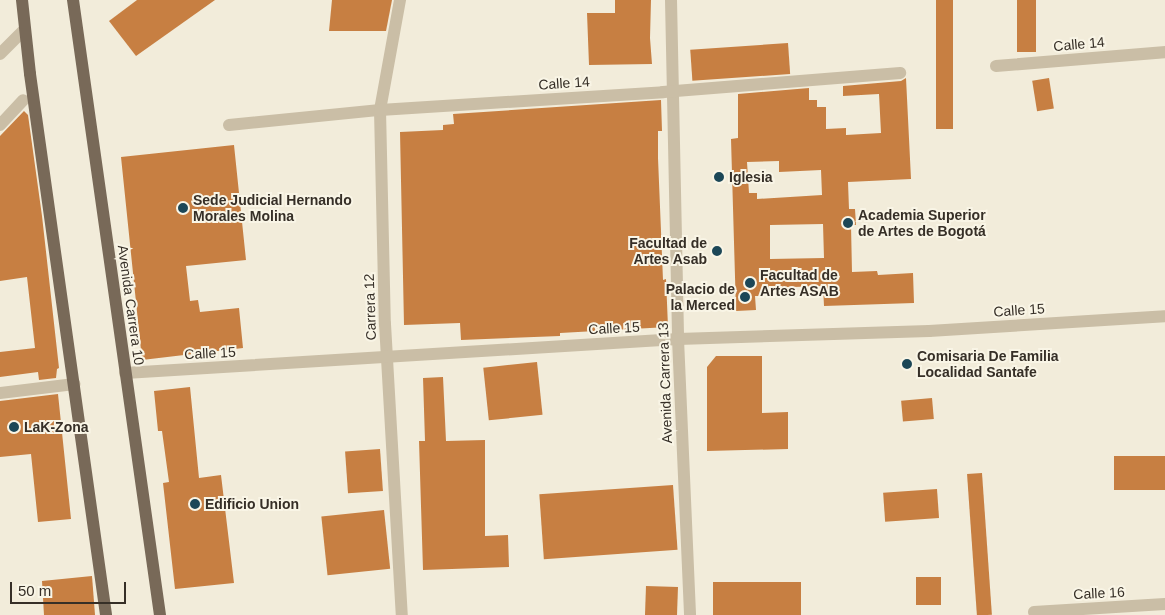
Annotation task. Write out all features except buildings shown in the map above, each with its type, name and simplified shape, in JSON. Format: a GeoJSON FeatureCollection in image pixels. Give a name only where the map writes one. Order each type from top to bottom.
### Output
{"type":"FeatureCollection","features":[{"type":"Feature","properties":{"kind":"main road"},"geometry":{"type":"LineString","coordinates":[[22,0],[106,615]]}},
{"type":"Feature","properties":{"kind":"main road","name":"Avenida Carrera 10"},"geometry":{"type":"LineString","coordinates":[[73,0],[160,615]]}},
{"type":"Feature","properties":{"kind":"street","name":"Carrera 12"},"geometry":{"type":"LineString","coordinates":[[400,0],[380,110],[387,357],[402,615]]}},
{"type":"Feature","properties":{"kind":"street","name":"Avenida Carrera 13"},"geometry":{"type":"LineString","coordinates":[[672,0],[678,339],[690,615]]}},
{"type":"Feature","properties":{"kind":"street"},"geometry":{"type":"LineString","coordinates":[[0,54],[25,30]]}},
{"type":"Feature","properties":{"kind":"street","name":"Calle 14"},"geometry":{"type":"LineString","coordinates":[[996,66],[1165,52]]}},
{"type":"Feature","properties":{"kind":"street","name":"Calle 14"},"geometry":{"type":"LineString","coordinates":[[229,126],[380,110],[674,91],[900,73]]}},
{"type":"Feature","properties":{"kind":"street"},"geometry":{"type":"LineString","coordinates":[[0,125],[23,100]]}},
{"type":"Feature","properties":{"kind":"street","name":"Calle 15"},"geometry":{"type":"LineString","coordinates":[[125,373],[678,339],[929,331],[1165,316]]}},
{"type":"Feature","properties":{"kind":"street"},"geometry":{"type":"LineString","coordinates":[[0,393],[74,384]]}},
{"type":"Feature","properties":{"kind":"street","name":"Calle 16"},"geometry":{"type":"LineString","coordinates":[[1034,612],[1165,604]]}},
{"type":"Feature","properties":{"kind":"place","name":"Iglesia"},"geometry":{"type":"Point","coordinates":[719,177]}},
{"type":"Feature","properties":{"kind":"place","name":"Sede Judicial Hernando Morales Molina"},"geometry":{"type":"Point","coordinates":[183,208]}},
{"type":"Feature","properties":{"kind":"place","name":"Academia Superior de Artes de Bogotá"},"geometry":{"type":"Point","coordinates":[848,223]}},
{"type":"Feature","properties":{"kind":"place","name":"Facultad de Artes Asab"},"geometry":{"type":"Point","coordinates":[717,251]}},
{"type":"Feature","properties":{"kind":"place","name":"Facultad de Artes ASAB"},"geometry":{"type":"Point","coordinates":[750,283]}},
{"type":"Feature","properties":{"kind":"place","name":"Palacio de la Merced"},"geometry":{"type":"Point","coordinates":[745,297]}},
{"type":"Feature","properties":{"kind":"place","name":"Comisaria De Familia Localidad Santafe"},"geometry":{"type":"Point","coordinates":[907,364]}},
{"type":"Feature","properties":{"kind":"place","name":"LaK-Zona"},"geometry":{"type":"Point","coordinates":[14,427]}},
{"type":"Feature","properties":{"kind":"place","name":"Edificio Union"},"geometry":{"type":"Point","coordinates":[195,504]}}]}
